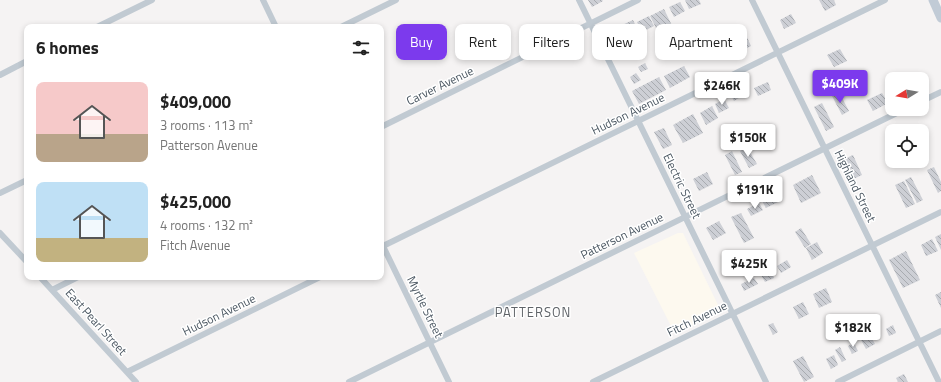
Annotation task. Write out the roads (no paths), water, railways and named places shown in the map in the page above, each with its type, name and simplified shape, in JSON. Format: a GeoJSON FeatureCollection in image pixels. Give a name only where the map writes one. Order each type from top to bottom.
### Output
{"type":"FeatureCollection","features":[{"type":"Feature","properties":{"kind":"main road"},"geometry":{"type":"LineString","coordinates":[[933,0],[941,18]]}},
{"type":"Feature","properties":{"kind":"street"},"geometry":{"type":"LineString","coordinates":[[103,24],[152,0]]}},
{"type":"Feature","properties":{"kind":"street"},"geometry":{"type":"LineString","coordinates":[[263,0],[275,24]]}},
{"type":"Feature","properties":{"kind":"street"},"geometry":{"type":"LineString","coordinates":[[347,24],[396,0]]}},
{"type":"Feature","properties":{"kind":"street","name":"Electric Street"},"geometry":{"type":"LineString","coordinates":[[579,0],[766,382]]}},
{"type":"Feature","properties":{"kind":"street","name":"Carver Avenue"},"geometry":{"type":"LineString","coordinates":[[384,126],[638,0]]}},
{"type":"Feature","properties":{"kind":"street","name":"Highland Street"},"geometry":{"type":"LineString","coordinates":[[752,0],[939,382]]}},
{"type":"Feature","properties":{"kind":"street","name":"Hudson Avenue"},"geometry":{"type":"LineString","coordinates":[[384,244],[885,0]]}},
{"type":"Feature","properties":{"kind":"street"},"geometry":{"type":"LineString","coordinates":[[0,75],[24,63]]}},
{"type":"Feature","properties":{"kind":"street"},"geometry":{"type":"LineString","coordinates":[[929,98],[941,92]]}},
{"type":"Feature","properties":{"kind":"street","name":"Patterson Avenue"},"geometry":{"type":"LineString","coordinates":[[349,382],[891,116]]}},
{"type":"Feature","properties":{"kind":"street"},"geometry":{"type":"LineString","coordinates":[[0,193],[24,181]]}},
{"type":"Feature","properties":{"kind":"street","name":"Fitch Avenue"},"geometry":{"type":"LineString","coordinates":[[593,382],[941,212]]}},
{"type":"Feature","properties":{"kind":"street"},"geometry":{"type":"LineString","coordinates":[[0,232],[24,259]]}},
{"type":"Feature","properties":{"kind":"street","name":"Myrtle Street"},"geometry":{"type":"LineString","coordinates":[[384,249],[449,382]]}},
{"type":"Feature","properties":{"kind":"street","name":"East Pearl Street"},"geometry":{"type":"LineString","coordinates":[[43,280],[136,382]]}},
{"type":"Feature","properties":{"kind":"street"},"geometry":{"type":"LineString","coordinates":[[52,290],[72,280]]}},
{"type":"Feature","properties":{"kind":"street","name":"Hudson Avenue"},"geometry":{"type":"LineString","coordinates":[[127,372],[314,280]]}},
{"type":"Feature","properties":{"kind":"street"},"geometry":{"type":"LineString","coordinates":[[838,382],[941,331]]}},
{"type":"Feature","properties":{"kind":"district","name":"PATTERSON"},"geometry":{"type":"Point","coordinates":[533,312]}}]}
